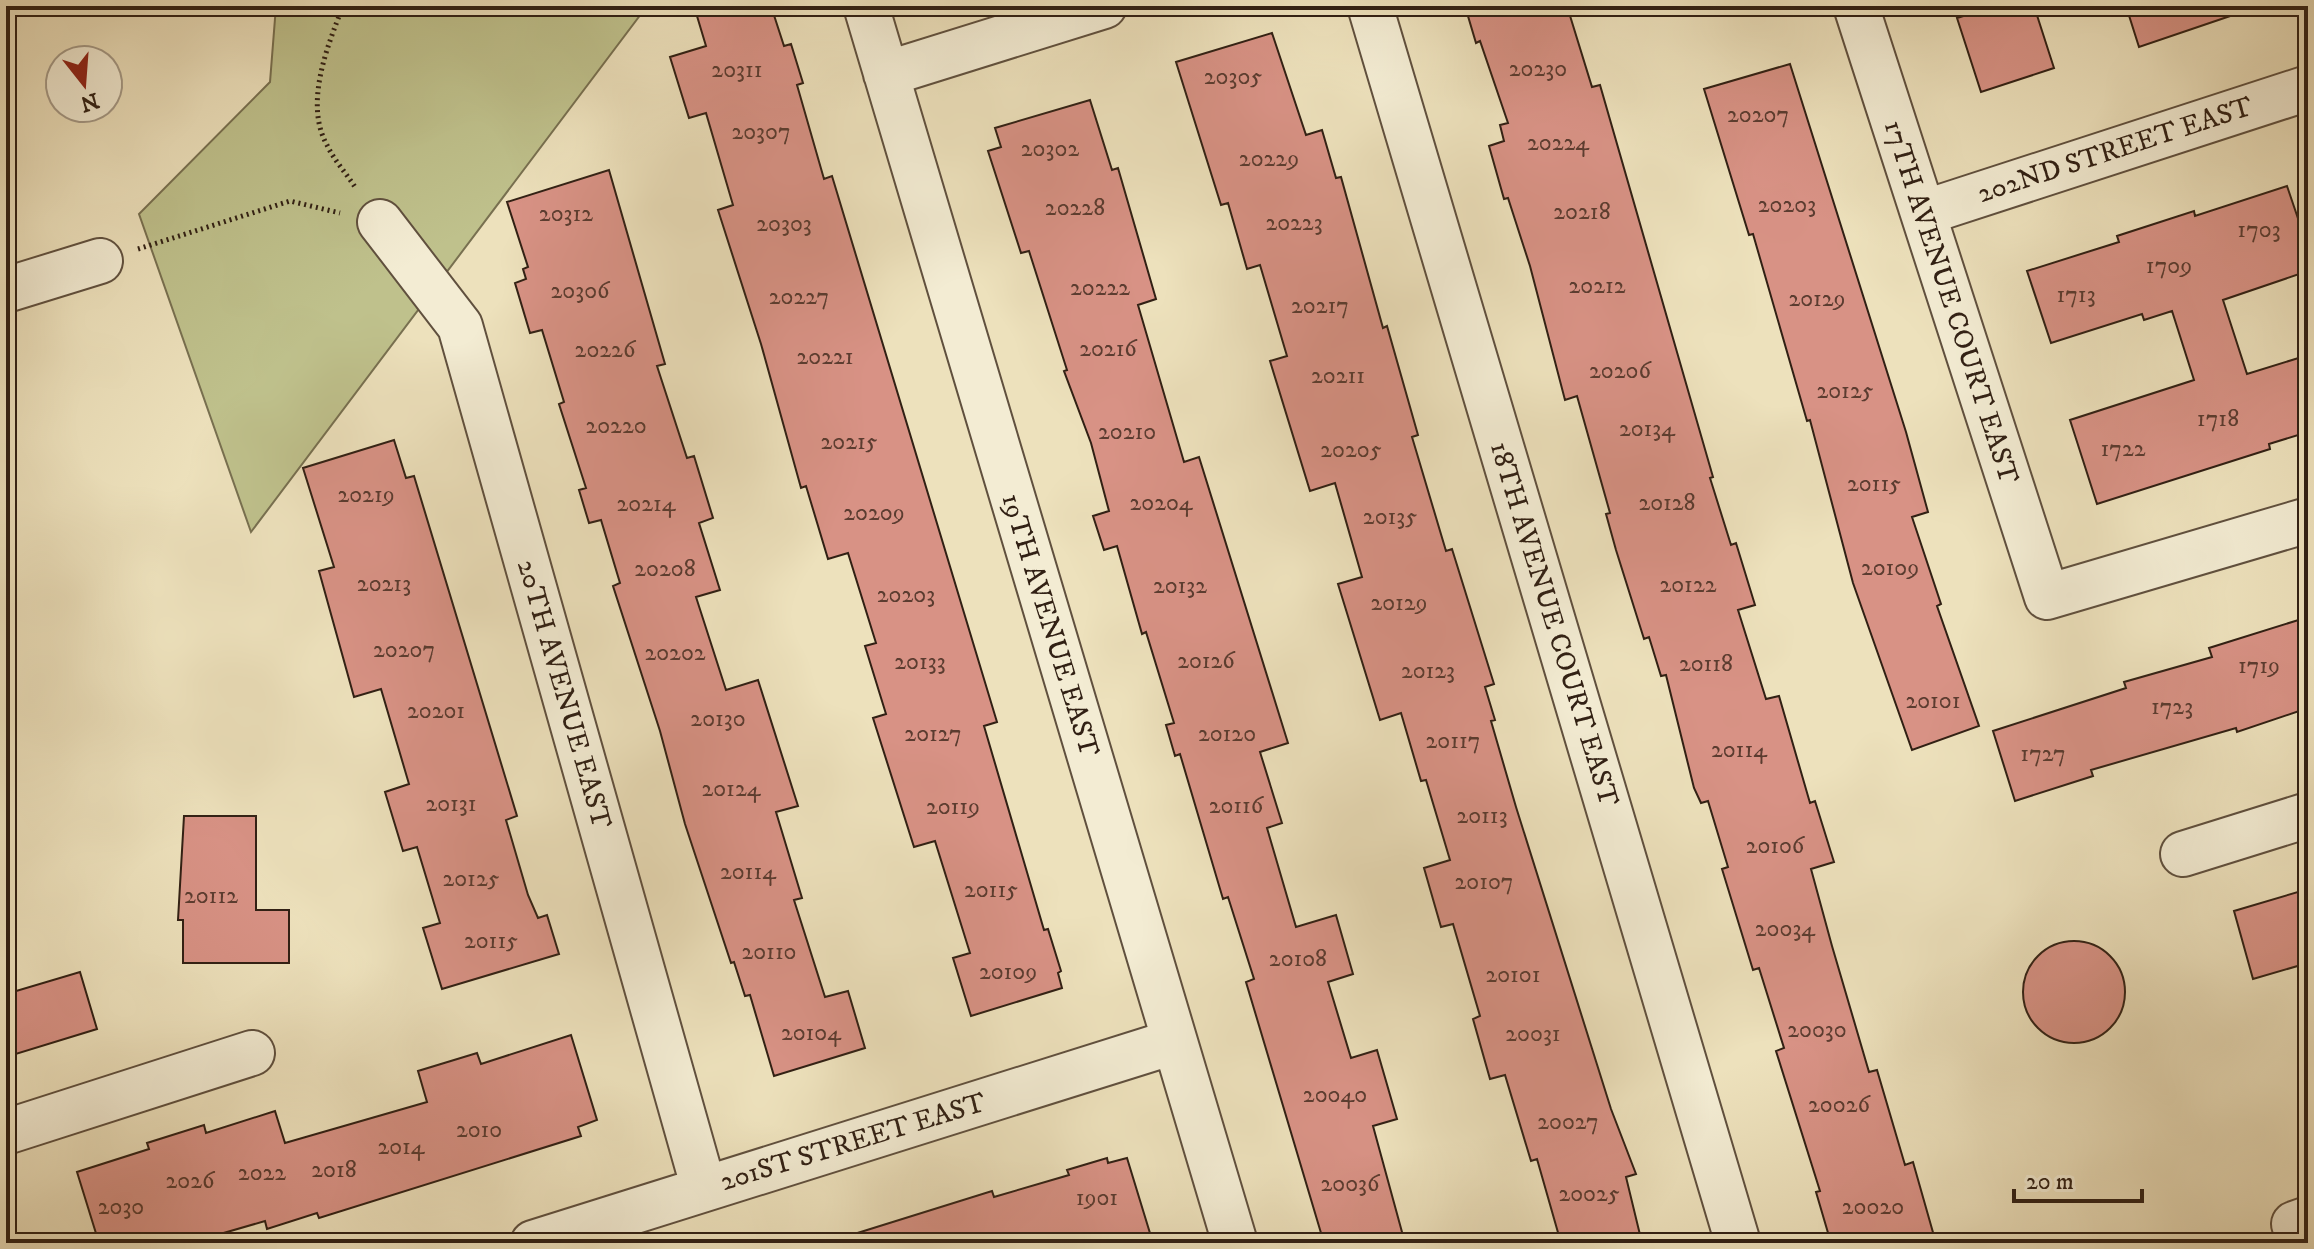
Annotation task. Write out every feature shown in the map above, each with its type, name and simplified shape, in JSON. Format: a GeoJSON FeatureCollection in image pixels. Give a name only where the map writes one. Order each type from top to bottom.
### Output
{"type":"FeatureCollection","features":[{"type":"Feature","properties":{"kind":"street","name":"19TH AVENUE EAST"},"geometry":{"type":"LineString","coordinates":[[866,6],[1235,1243]]}},
{"type":"Feature","properties":{"kind":"street"},"geometry":{"type":"LineString","coordinates":[[886,74],[1104,6]]}},
{"type":"Feature","properties":{"kind":"street","name":"18TH AVENUE COURT EAST"},"geometry":{"type":"LineString","coordinates":[[1370,6],[1738,1243]]}},
{"type":"Feature","properties":{"kind":"street","name":"17TH AVENUE COURT EAST"},"geometry":{"type":"LineString","coordinates":[[1856,6],[2047,597],[2308,520]]}},
{"type":"Feature","properties":{"kind":"street","name":"202ND STREET EAST"},"geometry":{"type":"LineString","coordinates":[[1923,213],[2308,88]]}},
{"type":"Feature","properties":{"kind":"street","name":"20TH AVENUE EAST"},"geometry":{"type":"LineString","coordinates":[[380,222],[460,326],[704,1189]]}},
{"type":"Feature","properties":{"kind":"street"},"geometry":{"type":"LineString","coordinates":[[6,290],[100,261]]}},
{"type":"Feature","properties":{"kind":"street"},"geometry":{"type":"LineString","coordinates":[[2183,854],[2308,815]]}},
{"type":"Feature","properties":{"kind":"street","name":"201ST STREET EAST"},"geometry":{"type":"LineString","coordinates":[[533,1243],[1173,1042]]}},
{"type":"Feature","properties":{"kind":"street"},"geometry":{"type":"LineString","coordinates":[[6,1132],[252,1053]]}},
{"type":"Feature","properties":{"kind":"path"},"geometry":{"type":"LineString","coordinates":[[343,6],[317,93],[318,122],[326,144],[380,222]]}},
{"type":"Feature","properties":{"kind":"path"},"geometry":{"type":"LineString","coordinates":[[100,261],[290,201],[380,222]]}},
{"type":"Feature","properties":{"kind":"green space"},"geometry":{"type":"Polygon","coordinates":[[[276,6],[647,6],[251,532],[139,214],[270,82],[276,6]]]}},
{"type":"Feature","properties":{"kind":"building"},"geometry":{"type":"Polygon","coordinates":[[[694,6],[771,6],[784,46],[791,44],[803,83],[797,85],[824,179],[832,176],[997,722],[984,726],[1044,930],[1048,929],[1061,971],[1058,973],[1062,988],[971,1016],[953,958],[970,953],[935,841],[914,847],[873,718],[886,714],[865,646],[876,643],[848,553],[828,559],[806,486],[801,488],[761,344],[718,210],[733,205],[706,113],[689,118],[670,57],[706,46],[694,6]]]}},
{"type":"Feature","properties":{"kind":"building"},"geometry":{"type":"Polygon","coordinates":[[[1465,6],[1567,6],[1592,87],[1600,85],[1713,477],[1710,478],[1731,545],[1736,543],[1755,605],[1738,610],[1766,699],[1779,696],[1810,803],[1815,801],[1834,862],[1811,869],[1832,946],[1869,1072],[1877,1070],[1905,1165],[1913,1162],[1936,1243],[1831,1243],[1816,1192],[1820,1191],[1776,1051],[1784,1048],[1759,968],[1753,970],[1722,869],[1728,867],[1708,801],[1701,803],[1694,788],[1666,675],[1661,676],[1649,637],[1644,639],[1616,550],[1606,514],[1610,513],[1577,396],[1565,400],[1530,266],[1508,198],[1504,199],[1489,146],[1504,141],[1500,125],[1508,123],[1480,41],[1476,43],[1465,6]]]}},
{"type":"Feature","properties":{"kind":"building"},"geometry":{"type":"Polygon","coordinates":[[[1996,6],[2034,6],[2054,68],[1981,92],[1957,18],[1996,6]]]}},
{"type":"Feature","properties":{"kind":"building"},"geometry":{"type":"Polygon","coordinates":[[[2126,6],[2241,6],[2242,12],[2139,47],[2126,6]]]}},
{"type":"Feature","properties":{"kind":"building"},"geometry":{"type":"Polygon","coordinates":[[[1272,33],[1306,135],[1322,130],[1336,178],[1341,177],[1383,328],[1387,326],[1418,435],[1412,437],[1446,551],[1452,549],[1494,684],[1485,687],[1495,720],[1491,721],[1516,807],[1611,1109],[1636,1174],[1626,1177],[1642,1243],[1561,1243],[1537,1159],[1531,1161],[1505,1075],[1490,1079],[1473,1019],[1480,1016],[1453,924],[1441,927],[1424,868],[1450,860],[1426,780],[1421,781],[1401,713],[1380,720],[1338,584],[1362,577],[1335,483],[1310,491],[1270,361],[1287,356],[1260,265],[1247,269],[1228,203],[1221,205],[1176,62],[1272,33]]]}},
{"type":"Feature","properties":{"kind":"building"},"geometry":{"type":"Polygon","coordinates":[[[1790,64],[1906,432],[1928,512],[1912,517],[1941,604],[1937,606],[1979,726],[1912,750],[1853,583],[1810,420],[1807,421],[1753,234],[1749,235],[1704,89],[1790,64]]]}},
{"type":"Feature","properties":{"kind":"building"},"geometry":{"type":"Polygon","coordinates":[[[1090,100],[1112,170],[1118,168],[1156,299],[1138,305],[1184,462],[1199,457],[1288,743],[1260,752],[1282,823],[1267,828],[1296,927],[1336,915],[1353,974],[1328,982],[1351,1058],[1377,1050],[1397,1119],[1373,1126],[1405,1243],[1324,1243],[1246,982],[1254,979],[1228,897],[1223,899],[1180,754],[1175,756],[1166,725],[1174,723],[1146,632],[1142,634],[1117,546],[1104,550],[1093,516],[1109,511],[1091,443],[1064,371],[1067,370],[1029,251],[1021,253],[988,151],[1001,147],[995,128],[1090,100]]]}},
{"type":"Feature","properties":{"kind":"building"},"geometry":{"type":"Polygon","coordinates":[[[609,170],[665,364],[657,366],[687,458],[694,456],[713,518],[699,523],[720,590],[696,597],[726,690],[758,680],[798,806],[776,812],[802,898],[794,900],[825,997],[848,991],[865,1048],[774,1076],[750,995],[745,996],[734,962],[731,963],[685,824],[660,731],[613,586],[620,583],[601,520],[589,523],[579,490],[586,488],[559,404],[564,402],[542,330],[530,333],[515,283],[526,279],[523,269],[528,267],[507,202],[609,170]]]}},
{"type":"Feature","properties":{"kind":"building"},"geometry":{"type":"Polygon","coordinates":[[[2287,186],[2308,248],[2308,271],[2223,300],[2247,374],[2308,355],[2308,432],[2269,444],[2270,449],[2097,504],[2070,420],[2194,380],[2172,311],[2144,320],[2142,314],[2051,343],[2027,271],[2119,242],[2117,236],[2194,211],[2195,216],[2287,186]]]}},
{"type":"Feature","properties":{"kind":"building"},"geometry":{"type":"Polygon","coordinates":[[[394,440],[406,478],[414,476],[517,816],[506,820],[528,895],[538,918],[547,915],[559,954],[442,989],[423,928],[440,923],[417,847],[403,851],[385,792],[409,784],[381,689],[354,697],[319,571],[334,567],[303,468],[394,440]]]}},
{"type":"Feature","properties":{"kind":"building"},"geometry":{"type":"Polygon","coordinates":[[[2308,617],[2308,708],[2237,732],[2236,728],[2091,770],[2093,776],[2015,801],[1993,731],[2126,688],[2124,682],[2212,657],[2209,648],[2308,617]]]}},
{"type":"Feature","properties":{"kind":"building"},"geometry":{"type":"Polygon","coordinates":[[[184,816],[256,816],[256,910],[289,910],[289,963],[183,963],[183,920],[178,920],[184,816]]]}},
{"type":"Feature","properties":{"kind":"building"},"geometry":{"type":"Polygon","coordinates":[[[2308,889],[2308,963],[2253,979],[2234,911],[2308,889]]]}},
{"type":"Feature","properties":{"kind":"building"},"geometry":{"type":"Polygon","coordinates":[[[2074,941],[2093,945],[2110,956],[2121,973],[2125,992],[2121,1011],[2110,1028],[2093,1039],[2074,1043],[2055,1039],[2038,1028],[2027,1011],[2023,992],[2027,973],[2038,956],[2055,945],[2074,941]]]}},
{"type":"Feature","properties":{"kind":"building"},"geometry":{"type":"Polygon","coordinates":[[[80,972],[97,1029],[6,1057],[6,994],[80,972]]]}},
{"type":"Feature","properties":{"kind":"building"},"geometry":{"type":"Polygon","coordinates":[[[571,1035],[597,1120],[578,1127],[581,1136],[319,1218],[317,1213],[267,1229],[265,1221],[189,1243],[99,1243],[77,1172],[149,1149],[147,1143],[204,1125],[206,1133],[275,1111],[285,1143],[427,1102],[418,1071],[477,1053],[481,1064],[571,1035]]]}},
{"type":"Feature","properties":{"kind":"building"},"geometry":{"type":"Polygon","coordinates":[[[1107,1158],[1108,1163],[1127,1158],[1153,1243],[852,1243],[851,1235],[992,1191],[994,1197],[1069,1175],[1067,1170],[1107,1158]]]}}]}
